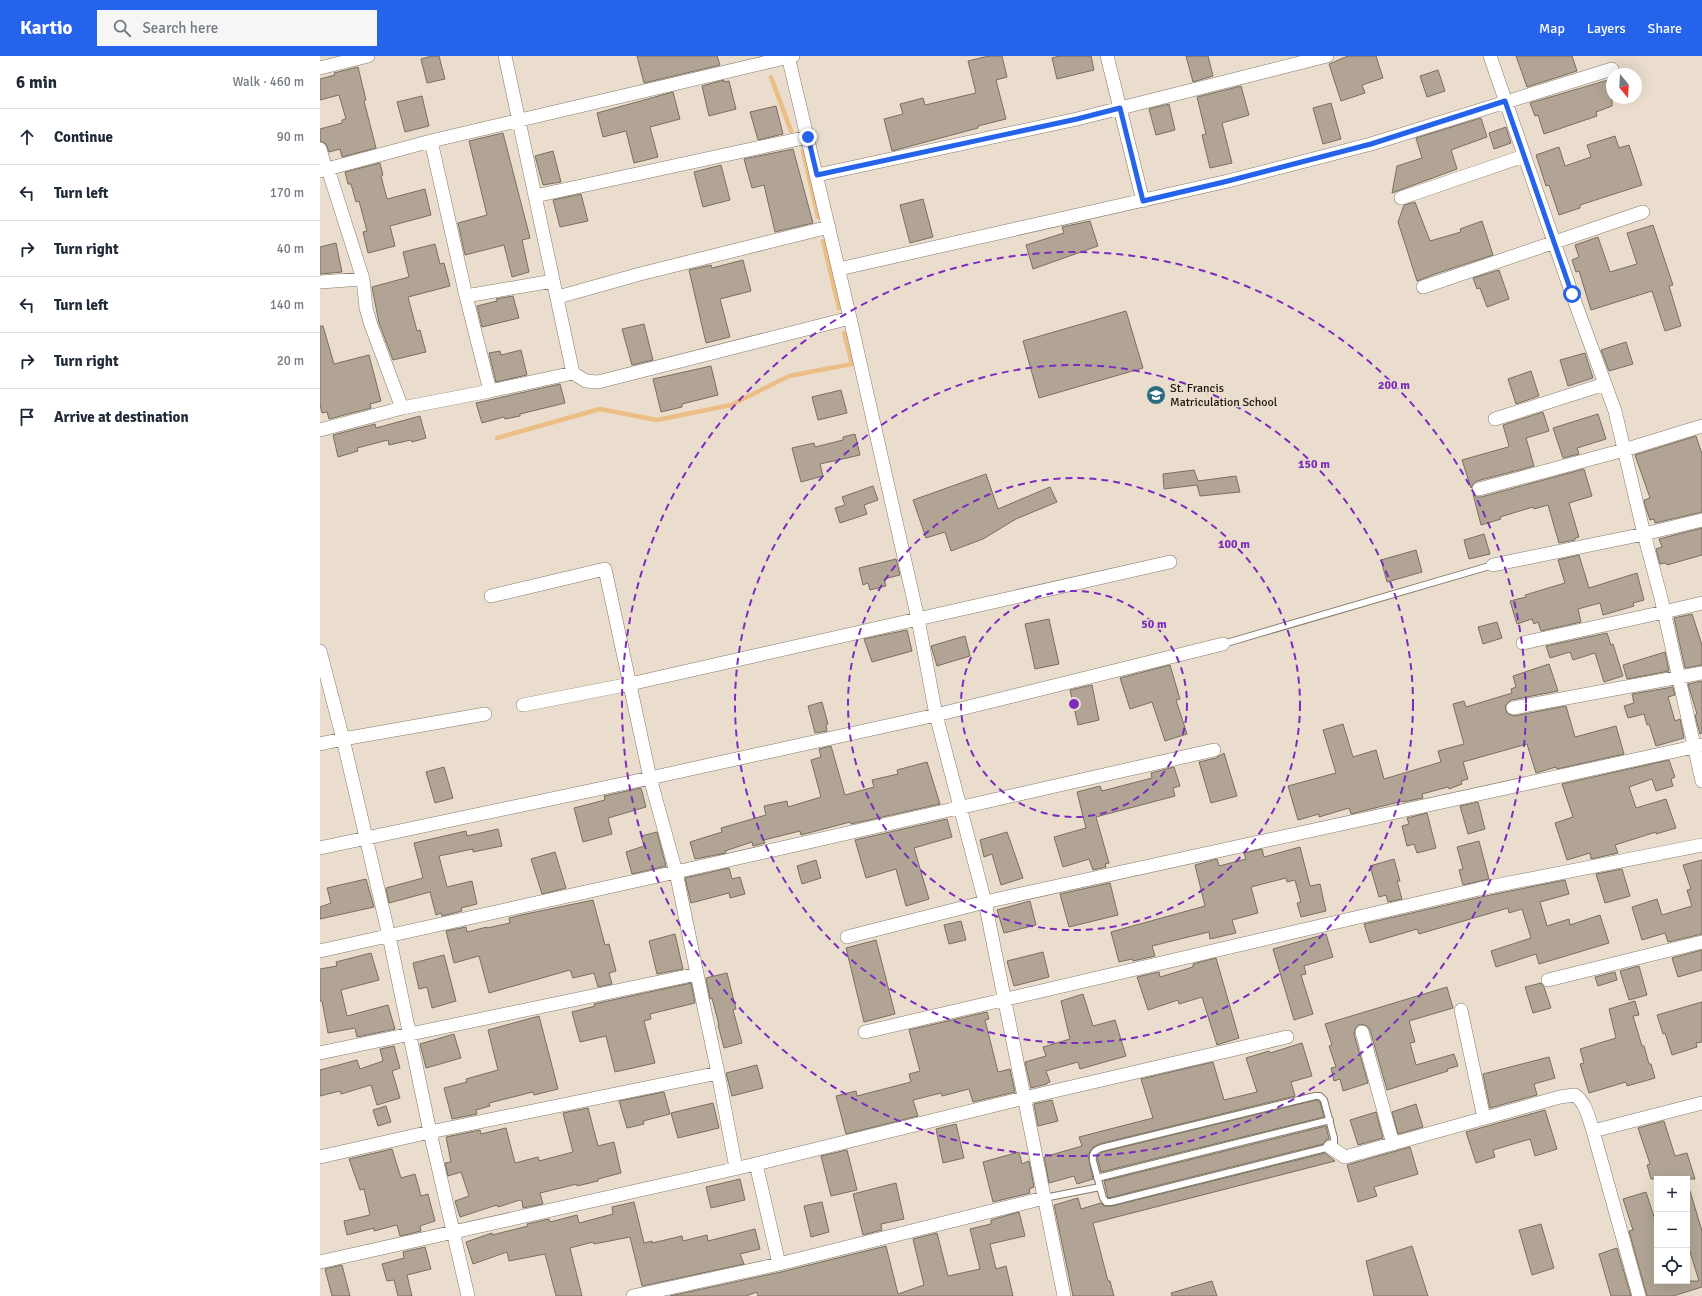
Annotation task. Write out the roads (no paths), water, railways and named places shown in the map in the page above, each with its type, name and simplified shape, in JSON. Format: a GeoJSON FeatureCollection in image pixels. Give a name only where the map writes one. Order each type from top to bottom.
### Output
{"type":"FeatureCollection","features":[{"type":"Feature","properties":{"kind":"street"},"geometry":{"type":"LineString","coordinates":[[320,68],[368,56]]}},
{"type":"Feature","properties":{"kind":"street"},"geometry":{"type":"LineString","coordinates":[[506,56],[553,281],[558,296],[573,373]]}},
{"type":"Feature","properties":{"kind":"street"},"geometry":{"type":"LineString","coordinates":[[324,170],[431,141],[790,56],[918,619],[936,715],[985,902],[1064,1296]]}},
{"type":"Feature","properties":{"kind":"street"},"geometry":{"type":"LineString","coordinates":[[1107,56],[1143,201]]}},
{"type":"Feature","properties":{"kind":"street"},"geometry":{"type":"LineString","coordinates":[[817,175],[1070,121],[1327,56]]}},
{"type":"Feature","properties":{"kind":"street"},"geometry":{"type":"LineString","coordinates":[[1490,56],[1554,242],[1615,411],[1644,534],[1698,746],[1702,781]]}},
{"type":"Feature","properties":{"kind":"street"},"geometry":{"type":"LineString","coordinates":[[839,269],[1143,201],[1228,181],[1371,144],[1606,70]]}},
{"type":"Feature","properties":{"kind":"street"},"geometry":{"type":"LineString","coordinates":[[535,196],[808,137]]}},
{"type":"Feature","properties":{"kind":"street"},"geometry":{"type":"LineString","coordinates":[[431,141],[466,296],[490,392]]}},
{"type":"Feature","properties":{"kind":"street"},"geometry":{"type":"LineString","coordinates":[[320,148],[324,163],[324,170],[363,279],[366,308],[371,325],[402,408]]}},
{"type":"Feature","properties":{"kind":"street"},"geometry":{"type":"LineString","coordinates":[[1401,198],[1524,156]]}},
{"type":"Feature","properties":{"kind":"street"},"geometry":{"type":"LineString","coordinates":[[1423,287],[1643,212]]}},
{"type":"Feature","properties":{"kind":"street"},"geometry":{"type":"LineString","coordinates":[[558,296],[830,227]]}},
{"type":"Feature","properties":{"kind":"street"},"geometry":{"type":"LineString","coordinates":[[320,282],[363,279]]}},
{"type":"Feature","properties":{"kind":"street"},"geometry":{"type":"LineString","coordinates":[[466,296],[553,281]]}},
{"type":"Feature","properties":{"kind":"street"},"geometry":{"type":"LineString","coordinates":[[320,430],[402,408],[490,392],[573,373],[586,381],[598,382],[850,318]]}},
{"type":"Feature","properties":{"kind":"street"},"geometry":{"type":"LineString","coordinates":[[1495,419],[1605,384]]}},
{"type":"Feature","properties":{"kind":"street"},"geometry":{"type":"LineString","coordinates":[[1479,489],[1624,450],[1702,426]]}},
{"type":"Feature","properties":{"kind":"street"},"geometry":{"type":"LineString","coordinates":[[1493,565],[1644,534],[1702,520]]}},
{"type":"Feature","properties":{"kind":"street"},"geometry":{"type":"LineString","coordinates":[[523,705],[630,684],[1170,562]]}},
{"type":"Feature","properties":{"kind":"street"},"geometry":{"type":"LineString","coordinates":[[491,596],[605,569],[650,778],[676,872],[718,1073],[736,1168]]}},
{"type":"Feature","properties":{"kind":"street"},"geometry":{"type":"LineString","coordinates":[[1523,643],[1664,612],[1702,602]]}},
{"type":"Feature","properties":{"kind":"street"},"geometry":{"type":"LineString","coordinates":[[320,848],[650,778],[936,715],[1223,644]]}},
{"type":"Feature","properties":{"kind":"street"},"geometry":{"type":"LineString","coordinates":[[320,650],[343,739],[389,936],[430,1132],[468,1296]]}},
{"type":"Feature","properties":{"kind":"street"},"geometry":{"type":"LineString","coordinates":[[1513,708],[1702,673]]}},
{"type":"Feature","properties":{"kind":"street"},"geometry":{"type":"LineString","coordinates":[[320,744],[485,714]]}},
{"type":"Feature","properties":{"kind":"street"},"geometry":{"type":"LineString","coordinates":[[847,937],[985,902],[1698,746]]}},
{"type":"Feature","properties":{"kind":"street"},"geometry":{"type":"LineString","coordinates":[[320,951],[1214,750]]}},
{"type":"Feature","properties":{"kind":"street"},"geometry":{"type":"LineString","coordinates":[[865,1032],[1004,1001],[1479,889],[1702,845]]}},
{"type":"Feature","properties":{"kind":"street"},"geometry":{"type":"LineString","coordinates":[[1548,980],[1702,942]]}},
{"type":"Feature","properties":{"kind":"street"},"geometry":{"type":"LineString","coordinates":[[320,1053],[409,1033],[697,974]]}},
{"type":"Feature","properties":{"kind":"street"},"geometry":{"type":"LineString","coordinates":[[1461,1010],[1484,1118]]}},
{"type":"Feature","properties":{"kind":"street"},"geometry":{"type":"LineString","coordinates":[[1362,1032],[1393,1144]]}},
{"type":"Feature","properties":{"kind":"street"},"geometry":{"type":"LineString","coordinates":[[320,1262],[756,1164],[1024,1098],[1287,1037]]}},
{"type":"Feature","properties":{"kind":"street"},"geometry":{"type":"LineString","coordinates":[[320,1157],[430,1132],[718,1073]]}},
{"type":"Feature","properties":{"kind":"street"},"geometry":{"type":"LineString","coordinates":[[1330,1147],[1345,1157],[1560,1097],[1575,1095],[1581,1099],[1593,1131],[1639,1296]]}},
{"type":"Feature","properties":{"kind":"street"},"geometry":{"type":"LineString","coordinates":[[1593,1131],[1702,1103]]}},
{"type":"Feature","properties":{"kind":"street"},"geometry":{"type":"LineString","coordinates":[[756,1164],[779,1264]]}},
{"type":"Feature","properties":{"kind":"street"},"geometry":{"type":"LineString","coordinates":[[633,1296],[779,1264],[1044,1198]]}},
{"type":"Feature","properties":{"kind":"lane"},"geometry":{"type":"LineString","coordinates":[[1223,644],[1493,565]]}},
{"type":"Feature","properties":{"kind":"lane"},"geometry":{"type":"LineString","coordinates":[[1315,1096],[1320,1096],[1324,1100],[1330,1120],[1334,1138],[1334,1144],[1330,1147],[1111,1202],[1106,1202],[1102,1198],[1092,1155],[1095,1151],[1101,1148],[1315,1096]]}},
{"type":"Feature","properties":{"kind":"lane"},"geometry":{"type":"LineString","coordinates":[[1097,1178],[1330,1120]]}},
{"type":"Feature","properties":{"kind":"lane"},"geometry":{"type":"LineString","coordinates":[[1044,1198],[1100,1187]]}},
{"type":"Feature","properties":{"kind":"waterway"},"geometry":{"type":"LineString","coordinates":[[771,77],[791,131]]}},
{"type":"Feature","properties":{"kind":"waterway"},"geometry":{"type":"LineString","coordinates":[[803,151],[818,217]]}},
{"type":"Feature","properties":{"kind":"waterway"},"geometry":{"type":"LineString","coordinates":[[823,241],[839,308]]}},
{"type":"Feature","properties":{"kind":"waterway"},"geometry":{"type":"LineString","coordinates":[[497,438],[600,409],[657,420],[731,405],[789,376],[852,364],[844,333]]}},
{"type":"Feature","properties":{"kind":"place","name":"St. Francis Matriculation School"},"geometry":{"type":"Point","coordinates":[1156,395]}}]}
